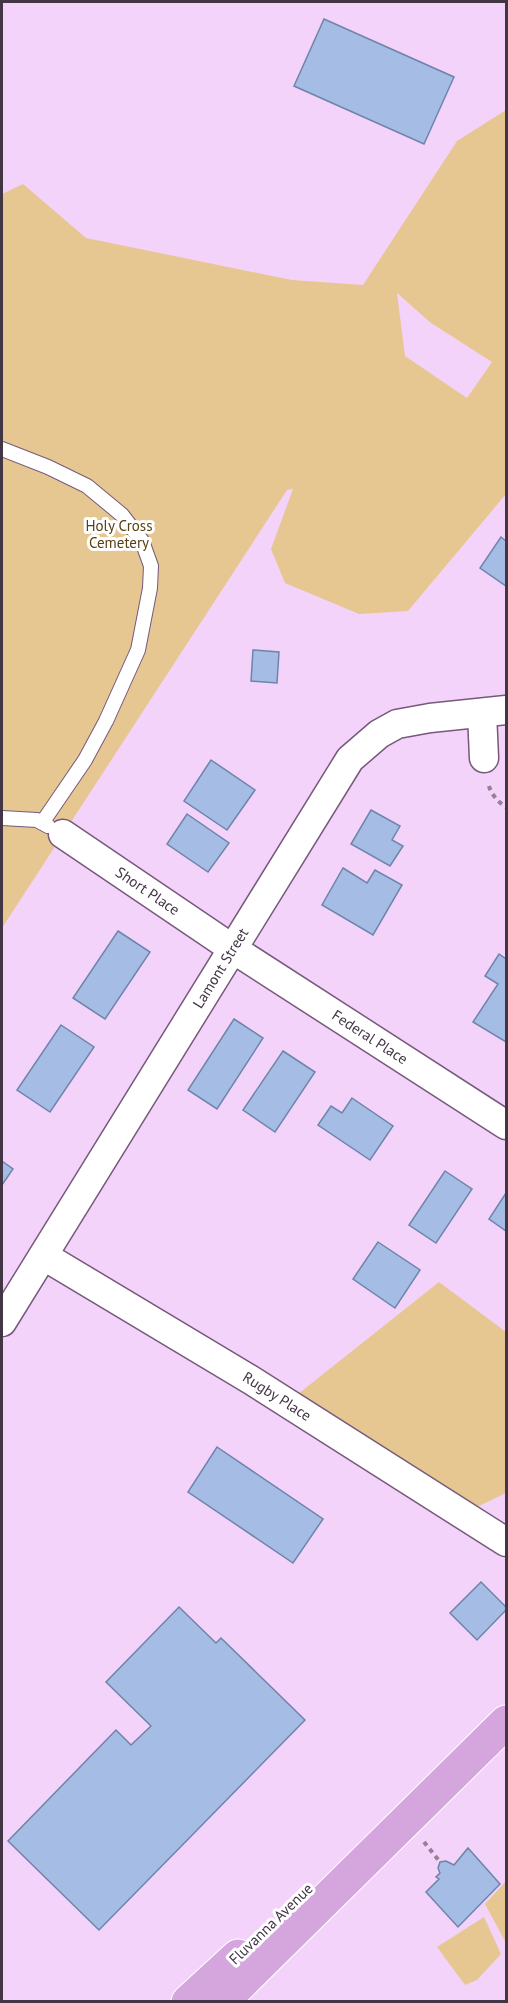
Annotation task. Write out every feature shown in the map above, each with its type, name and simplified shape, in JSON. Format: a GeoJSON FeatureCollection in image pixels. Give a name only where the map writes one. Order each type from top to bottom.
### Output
{"type":"FeatureCollection","features":[{"type":"Feature","properties":{"kind":"main road","name":"Fluvanna Avenue"},"geometry":{"type":"LineString","coordinates":[[222,2001],[507,1722]]}},
{"type":"Feature","properties":{"kind":"main road","name":"Fluvanna Avenue"},"geometry":{"type":"LineString","coordinates":[[188,2001],[244,1952],[310,1885],[339,1862],[361,1866]]}},
{"type":"Feature","properties":{"kind":"street"},"geometry":{"type":"LineString","coordinates":[[484,758],[494,712]]}},
{"type":"Feature","properties":{"kind":"street","name":"Lamont Street"},"geometry":{"type":"LineString","coordinates":[[2,1322],[350,759],[379,734],[397,724],[430,718],[494,712]]}},
{"type":"Feature","properties":{"kind":"street","name":"Short Place"},"geometry":{"type":"LineString","coordinates":[[53,828],[233,949]]}},
{"type":"Feature","properties":{"kind":"street","name":"Federal Place"},"geometry":{"type":"LineString","coordinates":[[233,949],[507,1125]]}},
{"type":"Feature","properties":{"kind":"street","name":"Rugby Place"},"geometry":{"type":"LineString","coordinates":[[44,1256],[251,1380],[507,1542]]}},
{"type":"Feature","properties":{"kind":"lane"},"geometry":{"type":"LineString","coordinates":[[2,449],[48,467],[87,486],[122,515],[142,541],[151,566],[150,588],[138,650],[53,828],[37,820],[2,818]]}},
{"type":"Feature","properties":{"kind":"path"},"geometry":{"type":"LineString","coordinates":[[422,1839],[440,1862]]}},
{"type":"Feature","properties":{"kind":"green space","name":"Holy Cross Cemetery"},"geometry":{"type":"Polygon","coordinates":[[[506,110],[506,494],[408,611],[359,614],[285,583],[271,549],[293,489],[287,490],[2,928],[2,194],[23,184],[86,238],[292,280],[363,285],[457,141],[506,110]],[[397,293],[405,356],[467,398],[492,362],[431,323],[397,293]]]}},
{"type":"Feature","properties":{"kind":"green space"},"geometry":{"type":"Polygon","coordinates":[[[439,1282],[506,1332],[506,1493],[477,1507],[298,1394],[439,1282]]]}},
{"type":"Feature","properties":{"kind":"green space"},"geometry":{"type":"Polygon","coordinates":[[[506,1881],[506,1943],[485,1904],[506,1881]]]}},
{"type":"Feature","properties":{"kind":"green space"},"geometry":{"type":"Polygon","coordinates":[[[484,1917],[501,1954],[477,1980],[465,1985],[437,1947],[484,1917]]]}},
{"type":"Feature","properties":{"kind":"building"},"geometry":{"type":"Polygon","coordinates":[[[324,19],[454,77],[424,144],[294,86],[324,19]]]}},
{"type":"Feature","properties":{"kind":"building"},"geometry":{"type":"Polygon","coordinates":[[[501,537],[506,541],[506,586],[480,568],[501,537]]]}},
{"type":"Feature","properties":{"kind":"building"},"geometry":{"type":"Polygon","coordinates":[[[253,650],[279,652],[277,683],[251,681],[253,650]]]}},
{"type":"Feature","properties":{"kind":"building"},"geometry":{"type":"Polygon","coordinates":[[[211,760],[255,790],[227,830],[184,801],[211,760]]]}},
{"type":"Feature","properties":{"kind":"building"},"geometry":{"type":"Polygon","coordinates":[[[371,810],[400,826],[392,840],[403,846],[390,866],[351,844],[371,810]]]}},
{"type":"Feature","properties":{"kind":"building"},"geometry":{"type":"Polygon","coordinates":[[[187,814],[229,843],[208,872],[167,844],[187,814]]]}},
{"type":"Feature","properties":{"kind":"building"},"geometry":{"type":"Polygon","coordinates":[[[343,868],[367,883],[375,870],[402,885],[373,935],[322,905],[343,868]]]}},
{"type":"Feature","properties":{"kind":"building"},"geometry":{"type":"Polygon","coordinates":[[[118,931],[150,952],[105,1019],[73,998],[118,931]]]}},
{"type":"Feature","properties":{"kind":"building"},"geometry":{"type":"Polygon","coordinates":[[[499,954],[506,959],[506,1042],[473,1022],[498,984],[485,976],[499,954]]]}},
{"type":"Feature","properties":{"kind":"building"},"geometry":{"type":"Polygon","coordinates":[[[234,1019],[263,1038],[217,1109],[188,1090],[234,1019]]]}},
{"type":"Feature","properties":{"kind":"building"},"geometry":{"type":"Polygon","coordinates":[[[61,1025],[94,1047],[50,1112],[17,1090],[61,1025]]]}},
{"type":"Feature","properties":{"kind":"building"},"geometry":{"type":"Polygon","coordinates":[[[283,1051],[315,1072],[275,1132],[243,1110],[283,1051]]]}},
{"type":"Feature","properties":{"kind":"building"},"geometry":{"type":"Polygon","coordinates":[[[352,1098],[393,1126],[370,1160],[318,1125],[331,1106],[342,1113],[352,1098]]]}},
{"type":"Feature","properties":{"kind":"building"},"geometry":{"type":"Polygon","coordinates":[[[2,1161],[13,1169],[2,1185],[2,1161]]]}},
{"type":"Feature","properties":{"kind":"building"},"geometry":{"type":"Polygon","coordinates":[[[445,1171],[472,1189],[436,1243],[409,1225],[445,1171]]]}},
{"type":"Feature","properties":{"kind":"building"},"geometry":{"type":"Polygon","coordinates":[[[506,1193],[506,1231],[489,1219],[506,1193]]]}},
{"type":"Feature","properties":{"kind":"building"},"geometry":{"type":"Polygon","coordinates":[[[378,1242],[420,1270],[395,1308],[353,1279],[378,1242]]]}},
{"type":"Feature","properties":{"kind":"building"},"geometry":{"type":"Polygon","coordinates":[[[217,1447],[323,1519],[293,1563],[188,1492],[217,1447]]]}},
{"type":"Feature","properties":{"kind":"building"},"geometry":{"type":"Polygon","coordinates":[[[481,1582],[506,1607],[506,1610],[477,1640],[450,1613],[481,1582]]]}},
{"type":"Feature","properties":{"kind":"building"},"geometry":{"type":"Polygon","coordinates":[[[179,1607],[216,1643],[221,1638],[305,1720],[99,1930],[8,1841],[116,1730],[131,1745],[151,1726],[106,1682],[179,1607]]]}},
{"type":"Feature","properties":{"kind":"building"},"geometry":{"type":"Polygon","coordinates":[[[468,1848],[500,1884],[458,1927],[426,1892],[439,1879],[436,1877],[440,1873],[438,1868],[440,1862],[446,1861],[454,1865],[468,1848]]]}}]}
